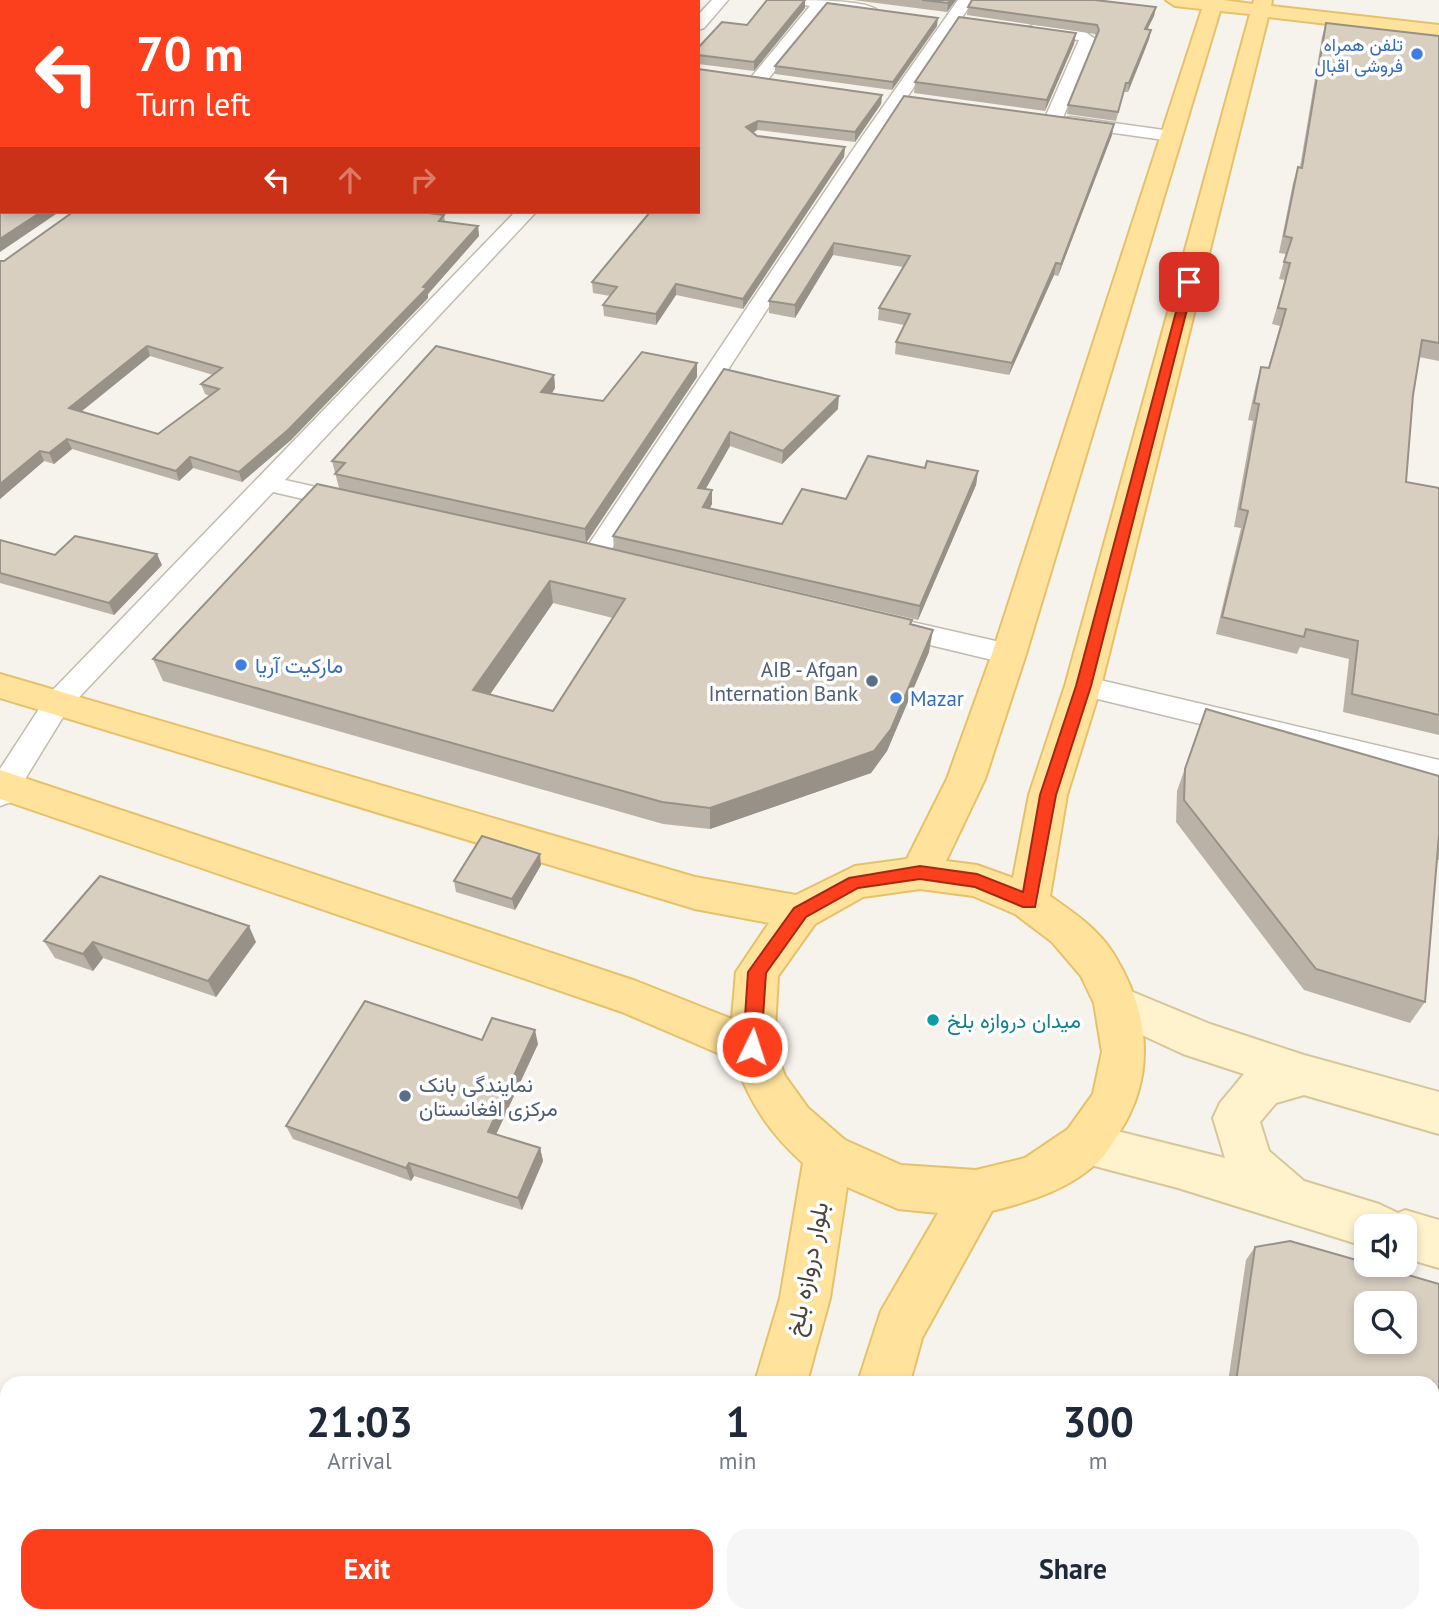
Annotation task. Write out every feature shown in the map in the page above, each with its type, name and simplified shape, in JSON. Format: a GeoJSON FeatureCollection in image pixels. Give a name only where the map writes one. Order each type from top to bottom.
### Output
{"type":"FeatureCollection","features":[{"type":"Feature","properties":{"kind":"main road"},"geometry":{"type":"LineString","coordinates":[[1175,0],[1262,5],[1439,31]]}},
{"type":"Feature","properties":{"kind":"main road"},"geometry":{"type":"LineString","coordinates":[[1322,0],[1439,13]]}},
{"type":"Feature","properties":{"kind":"main road"},"geometry":{"type":"LineString","coordinates":[[920,873],[966,779],[1009,654],[1213,2]]}},
{"type":"Feature","properties":{"kind":"main road"},"geometry":{"type":"LineString","coordinates":[[1029,902],[1048,795],[1083,686],[1262,5]]}},
{"type":"Feature","properties":{"kind":"main road"},"geometry":{"type":"LineString","coordinates":[[0,686],[695,892],[800,912]]}},
{"type":"Feature","properties":{"kind":"main road"},"geometry":{"type":"LineString","coordinates":[[2,788],[636,999],[752,1047]]}},
{"type":"Feature","properties":{"kind":"main road"},"geometry":{"type":"LineString","coordinates":[[920,873],[977,881],[1029,902],[1066,930],[1097,964],[1116,1003],[1124,1052],[1114,1101],[1085,1144],[1037,1177],[976,1193],[898,1187],[828,1155],[792,1123],[767,1087],[752,1047],[757,972],[800,912],[855,882],[920,873]]}},
{"type":"Feature","properties":{"kind":"main road","name":"بلوار دروازه بلخ"},"geometry":{"type":"LineString","coordinates":[[783,1376],[805,1298],[828,1155]]}},
{"type":"Feature","properties":{"kind":"main road"},"geometry":{"type":"LineString","coordinates":[[886,1376],[899,1329],[976,1193]]}},
{"type":"Feature","properties":{"kind":"street"},"geometry":{"type":"LineString","coordinates":[[700,23],[720,0]]}},
{"type":"Feature","properties":{"kind":"street"},"geometry":{"type":"LineString","coordinates":[[797,0],[887,12]]}},
{"type":"Feature","properties":{"kind":"street"},"geometry":{"type":"LineString","coordinates":[[594,556],[861,151],[890,97],[966,0]]}},
{"type":"Feature","properties":{"kind":"street"},"geometry":{"type":"LineString","coordinates":[[786,83],[753,78],[821,3]]}},
{"type":"Feature","properties":{"kind":"street"},"geometry":{"type":"LineString","coordinates":[[1018,28],[1087,38],[1047,119],[1171,136]]}},
{"type":"Feature","properties":{"kind":"street"},"geometry":{"type":"LineString","coordinates":[[890,97],[923,102]]}},
{"type":"Feature","properties":{"kind":"street"},"geometry":{"type":"LineString","coordinates":[[835,148],[861,151]]}},
{"type":"Feature","properties":{"kind":"street"},"geometry":{"type":"LineString","coordinates":[[2,788],[58,702],[267,483],[506,223],[522,214]]}},
{"type":"Feature","properties":{"kind":"street"},"geometry":{"type":"LineString","coordinates":[[267,483],[376,508]]}},
{"type":"Feature","properties":{"kind":"street"},"geometry":{"type":"LineString","coordinates":[[567,550],[621,563]]}},
{"type":"Feature","properties":{"kind":"street"},"geometry":{"type":"LineString","coordinates":[[862,619],[1009,654]]}},
{"type":"Feature","properties":{"kind":"street"},"geometry":{"type":"LineString","coordinates":[[1083,686],[1439,771]]}},
{"type":"Feature","properties":{"kind":"street"},"geometry":{"type":"LineString","coordinates":[[1116,1003],[1199,1040],[1304,1075],[1439,1113]]}},
{"type":"Feature","properties":{"kind":"street"},"geometry":{"type":"LineString","coordinates":[[1293,1201],[1250,1164],[1236,1118],[1261,1087],[1304,1075]]}},
{"type":"Feature","properties":{"kind":"street"},"geometry":{"type":"LineString","coordinates":[[1085,1144],[1178,1167],[1354,1219]]}},
{"type":"Feature","properties":{"kind":"street"},"geometry":{"type":"LineString","coordinates":[[1417,1238],[1439,1244]]}},
{"type":"Feature","properties":{"kind":"building"},"geometry":{"type":"Polygon","coordinates":[[[767,0],[805,0],[754,62],[700,55],[700,46],[722,22],[747,25],[767,0]]]}},
{"type":"Feature","properties":{"kind":"building"},"geometry":{"type":"Polygon","coordinates":[[[922,0],[950,0],[948,3],[922,0]]]}},
{"type":"Feature","properties":{"kind":"building"},"geometry":{"type":"Polygon","coordinates":[[[972,0],[1095,0],[1156,7],[1145,29],[1151,30],[1129,83],[1126,83],[1118,112],[1068,105],[1099,30],[1097,25],[968,7],[972,0]]]}},
{"type":"Feature","properties":{"kind":"building"},"geometry":{"type":"Polygon","coordinates":[[[827,3],[938,18],[893,82],[775,66],[827,3]]]}},
{"type":"Feature","properties":{"kind":"building"},"geometry":{"type":"Polygon","coordinates":[[[959,17],[1076,33],[1047,100],[915,82],[959,17]]]}},
{"type":"Feature","properties":{"kind":"building"},"geometry":{"type":"Polygon","coordinates":[[[1326,23],[1439,36],[1439,343],[1422,340],[1413,395],[1406,482],[1439,488],[1439,715],[1352,694],[1358,641],[1306,629],[1304,637],[1222,617],[1248,511],[1240,509],[1259,404],[1254,403],[1261,367],[1269,368],[1286,309],[1278,308],[1290,263],[1284,262],[1292,238],[1284,236],[1298,167],[1302,168],[1326,23]]]}},
{"type":"Feature","properties":{"kind":"building"},"geometry":{"type":"Polygon","coordinates":[[[700,69],[882,95],[855,132],[758,121],[746,127],[757,136],[845,147],[743,299],[676,284],[656,314],[603,305],[617,287],[592,282],[648,214],[700,214],[700,69]]]}},
{"type":"Feature","properties":{"kind":"building"},"geometry":{"type":"Polygon","coordinates":[[[904,96],[1114,124],[1061,264],[1056,263],[1012,363],[896,342],[910,314],[879,308],[910,256],[834,243],[795,305],[769,301],[904,96]]]}},
{"type":"Feature","properties":{"kind":"building"},"geometry":{"type":"Polygon","coordinates":[[[0,214],[38,214],[0,239],[0,214]]]}},
{"type":"Feature","properties":{"kind":"building"},"geometry":{"type":"Polygon","coordinates":[[[70,214],[436,214],[444,215],[439,221],[478,226],[423,287],[427,288],[288,430],[239,472],[190,457],[176,471],[67,439],[49,453],[40,451],[0,484],[0,261],[4,261],[70,214]],[[147,346],[69,408],[158,434],[219,389],[201,384],[222,368],[147,346]]]}},
{"type":"Feature","properties":{"kind":"building"},"geometry":{"type":"Polygon","coordinates":[[[436,346],[554,375],[541,392],[603,401],[642,352],[697,363],[585,529],[335,474],[345,463],[332,461],[436,346]]]}},
{"type":"Feature","properties":{"kind":"building"},"geometry":{"type":"Polygon","coordinates":[[[724,369],[839,396],[783,451],[730,432],[698,488],[712,490],[703,507],[782,524],[802,489],[846,499],[868,456],[925,468],[927,461],[978,471],[920,606],[613,536],[724,369]]]}},
{"type":"Feature","properties":{"kind":"building"},"geometry":{"type":"Polygon","coordinates":[[[317,484],[591,544],[912,620],[910,624],[933,630],[891,729],[874,751],[710,808],[662,802],[153,659],[317,484]],[[550,581],[473,690],[553,711],[625,599],[550,581]]]}},
{"type":"Feature","properties":{"kind":"building"},"geometry":{"type":"Polygon","coordinates":[[[75,536],[157,554],[109,603],[0,573],[0,540],[55,555],[75,536]]]}},
{"type":"Feature","properties":{"kind":"building"},"geometry":{"type":"Polygon","coordinates":[[[1206,709],[1439,776],[1439,835],[1425,1002],[1316,969],[1184,800],[1185,769],[1206,709]]]}},
{"type":"Feature","properties":{"kind":"building"},"geometry":{"type":"Polygon","coordinates":[[[482,836],[540,854],[512,899],[454,881],[482,836]]]}},
{"type":"Feature","properties":{"kind":"building"},"geometry":{"type":"Polygon","coordinates":[[[100,876],[249,926],[208,981],[93,942],[83,954],[44,941],[100,876]]]}},
{"type":"Feature","properties":{"kind":"building"},"geometry":{"type":"Polygon","coordinates":[[[365,1001],[482,1040],[492,1018],[535,1030],[488,1132],[540,1148],[518,1198],[409,1163],[406,1168],[286,1126],[365,1001]]]}},
{"type":"Feature","properties":{"kind":"building"},"geometry":{"type":"Polygon","coordinates":[[[1290,1241],[1354,1259],[1354,1277],[1415,1277],[1439,1284],[1439,1376],[1237,1376],[1255,1247],[1290,1241]]]}},
{"type":"Feature","properties":{"kind":"place","name":"تلفن همراه فروشی اقبال"},"geometry":{"type":"Point","coordinates":[1417,54]}},
{"type":"Feature","properties":{"kind":"place","name":"مارکیت آریا"},"geometry":{"type":"Point","coordinates":[241,665]}},
{"type":"Feature","properties":{"kind":"place","name":"AIB - Afgan Internation Bank"},"geometry":{"type":"Point","coordinates":[872,681]}},
{"type":"Feature","properties":{"kind":"place","name":"Mazar"},"geometry":{"type":"Point","coordinates":[896,698]}},
{"type":"Feature","properties":{"kind":"place","name":"میدان دروازه بلخ"},"geometry":{"type":"Point","coordinates":[933,1020]}},
{"type":"Feature","properties":{"kind":"place","name":"نمایندگی بانک مرکزی افغانستان"},"geometry":{"type":"Point","coordinates":[405,1096]}},
{"type":"Feature","properties":{"kind":"route"},"geometry":{"type":"LineString","coordinates":[[752,1047],[757,972],[800,912],[855,882],[920,873],[977,881],[1029,902],[1048,795],[1083,686],[1189,282]]}}]}
